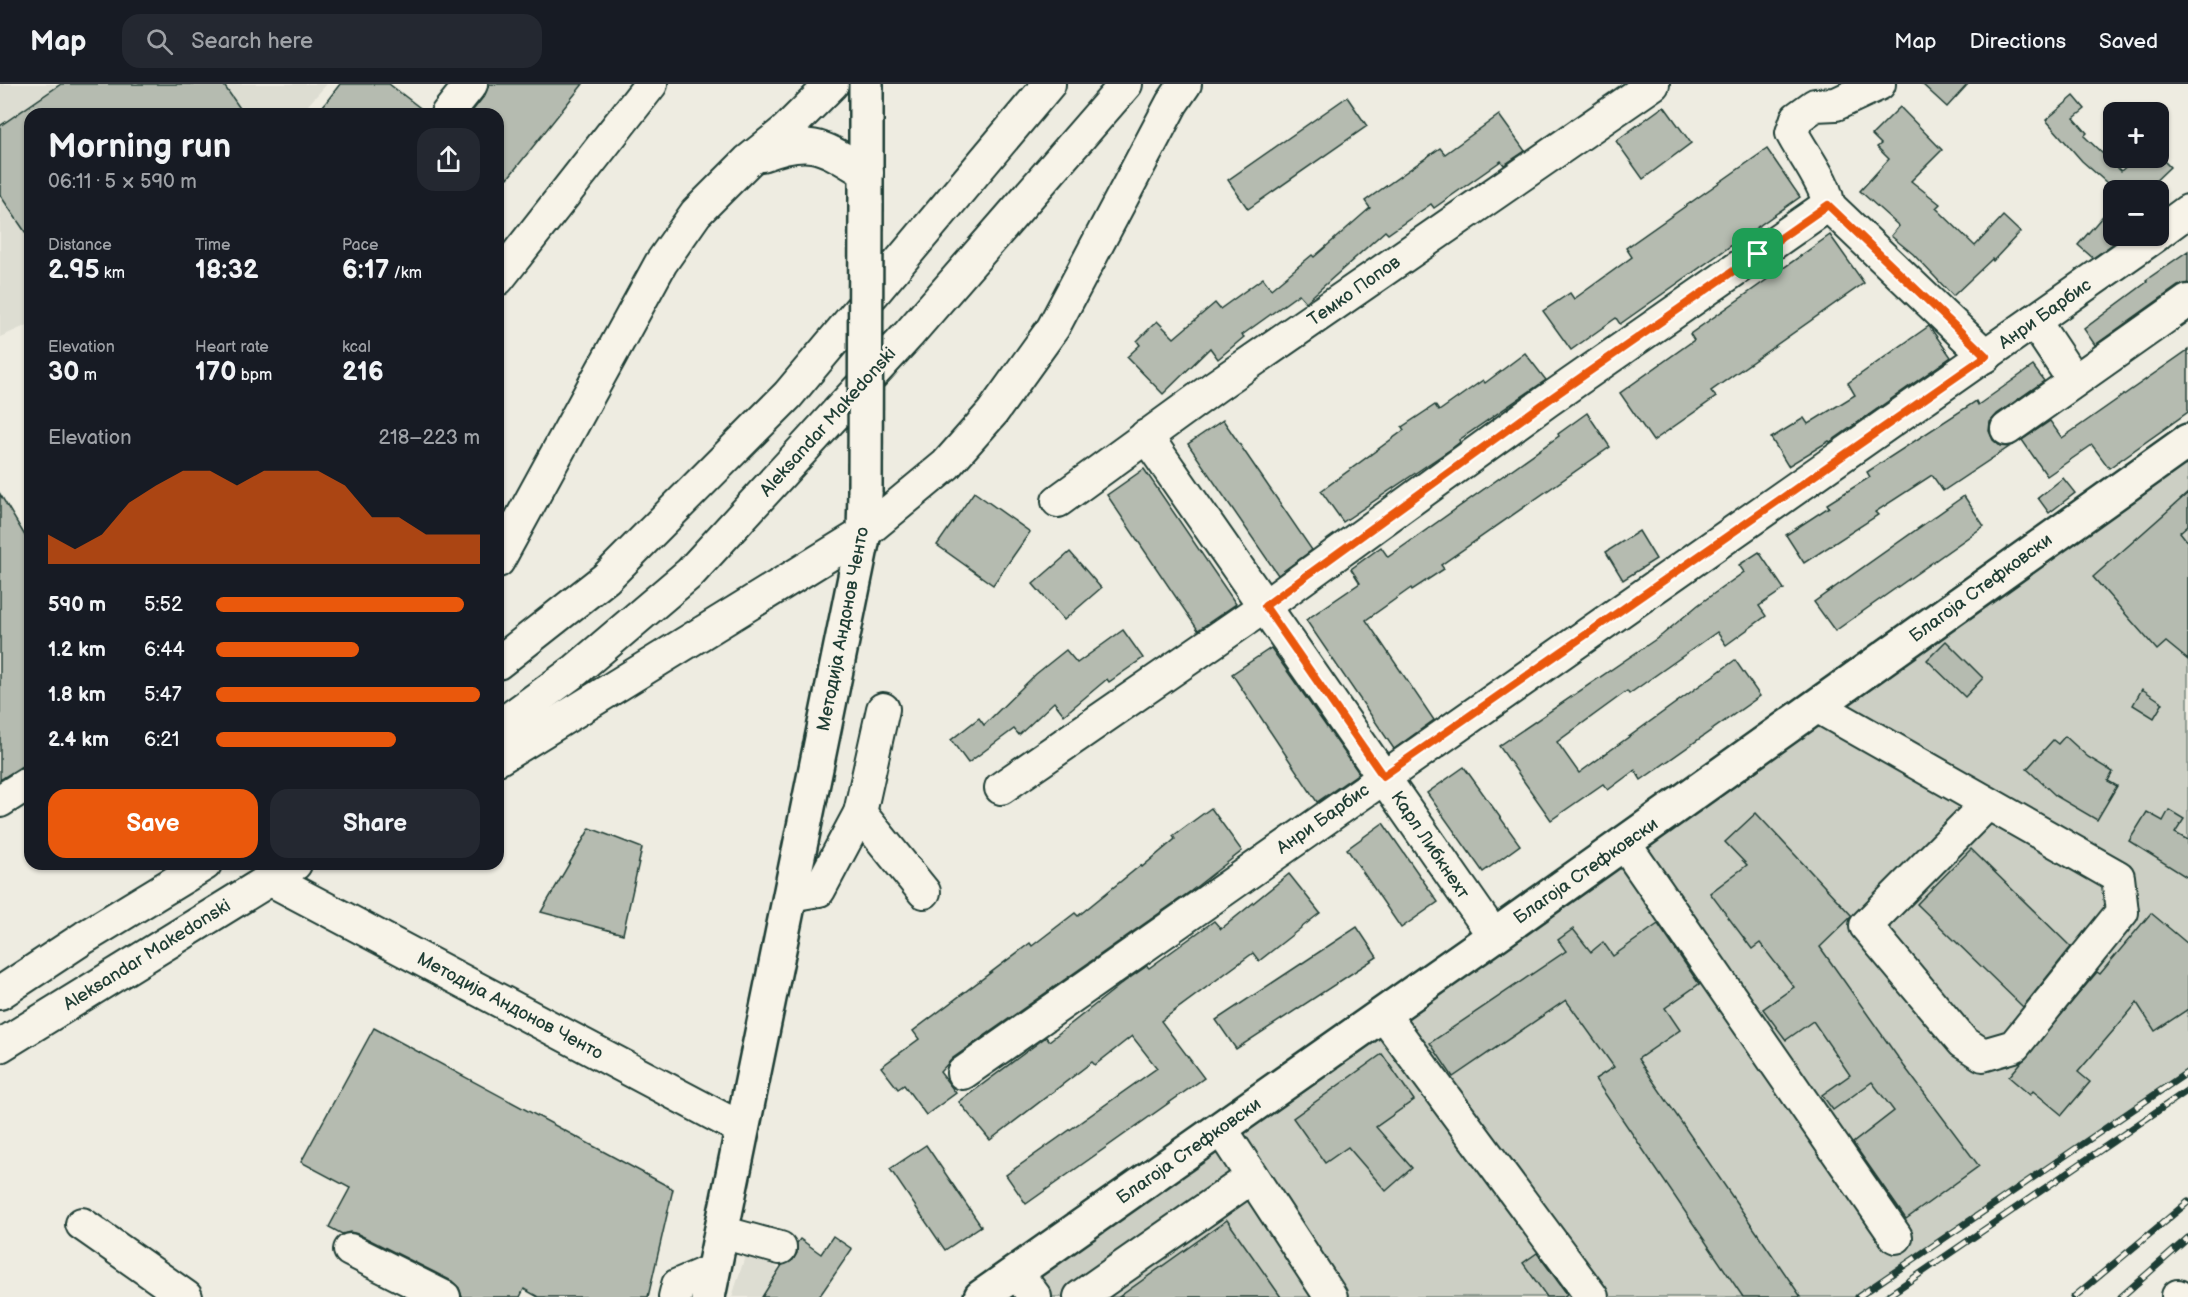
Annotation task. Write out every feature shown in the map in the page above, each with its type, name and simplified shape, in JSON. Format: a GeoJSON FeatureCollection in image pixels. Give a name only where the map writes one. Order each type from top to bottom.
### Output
{"type":"FeatureCollection","features":[{"type":"Feature","properties":{"kind":"main road","name":"Методија Андонов Ченто"},"geometry":{"type":"LineString","coordinates":[[710,1284],[864,533],[866,84]]}},
{"type":"Feature","properties":{"kind":"main road","name":"Благоја Стефковски"},"geometry":{"type":"LineString","coordinates":[[981,1297],[1026,1285],[1221,1129],[2188,441]]}},
{"type":"Feature","properties":{"kind":"street"},"geometry":{"type":"LineString","coordinates":[[452,108],[471,84]]}},
{"type":"Feature","properties":{"kind":"street"},"geometry":{"type":"LineString","coordinates":[[504,271],[651,84]]}},
{"type":"Feature","properties":{"kind":"street"},"geometry":{"type":"LineString","coordinates":[[504,550],[662,263],[696,213],[748,161],[785,131],[832,84]]}},
{"type":"Feature","properties":{"kind":"street"},"geometry":{"type":"LineString","coordinates":[[504,658],[606,579],[788,394],[1049,84]]}},
{"type":"Feature","properties":{"kind":"street","name":"Aleksandar Makedonski"},"geometry":{"type":"LineString","coordinates":[[504,723],[576,670],[690,573],[908,335],[1126,84]]}},
{"type":"Feature","properties":{"kind":"street"},"geometry":{"type":"LineString","coordinates":[[504,755],[864,533],[946,465],[992,413],[1046,338],[1172,103],[1185,84]]}},
{"type":"Feature","properties":{"kind":"street","name":"Темко Попов"},"geometry":{"type":"LineString","coordinates":[[1058,501],[1146,436],[1653,84]]}},
{"type":"Feature","properties":{"kind":"street"},"geometry":{"type":"LineString","coordinates":[[1878,84],[1836,104],[1815,105],[1797,118],[1792,133],[1802,154],[1828,194],[1828,205],[1986,356]]}},
{"type":"Feature","properties":{"kind":"street"},"geometry":{"type":"LineString","coordinates":[[748,161],[780,149],[800,145],[818,146],[866,188]]}},
{"type":"Feature","properties":{"kind":"street"},"geometry":{"type":"LineString","coordinates":[[1001,788],[1265,606],[1547,401],[1828,205]]}},
{"type":"Feature","properties":{"kind":"street"},"geometry":{"type":"LineString","coordinates":[[2169,225],[2188,211]]}},
{"type":"Feature","properties":{"kind":"street","name":"Анри Барбис"},"geometry":{"type":"LineString","coordinates":[[963,1073],[2141,246]]}},
{"type":"Feature","properties":{"kind":"street"},"geometry":{"type":"LineString","coordinates":[[2007,429],[2188,301]]}},
{"type":"Feature","properties":{"kind":"street"},"geometry":{"type":"LineString","coordinates":[[2034,321],[2074,381]]}},
{"type":"Feature","properties":{"kind":"street","name":"Карл Либкнехт"},"geometry":{"type":"LineString","coordinates":[[1146,436],[1494,936]]}},
{"type":"Feature","properties":{"kind":"street"},"geometry":{"type":"LineString","coordinates":[[1817,706],[1988,803],[2118,877],[2122,912],[2014,1046],[1983,1055],[1963,1042],[1866,926],[1988,803]]}},
{"type":"Feature","properties":{"kind":"street"},"geometry":{"type":"LineString","coordinates":[[790,895],[819,890],[860,813],[883,709]]}},
{"type":"Feature","properties":{"kind":"street"},"geometry":{"type":"LineString","coordinates":[[0,801],[24,786]]}},
{"type":"Feature","properties":{"kind":"street"},"geometry":{"type":"LineString","coordinates":[[860,813],[924,892]]}},
{"type":"Feature","properties":{"kind":"street"},"geometry":{"type":"LineString","coordinates":[[1624,843],[1896,1237]]}},
{"type":"Feature","properties":{"kind":"street"},"geometry":{"type":"LineString","coordinates":[[0,993],[181,870]]}},
{"type":"Feature","properties":{"kind":"street"},"geometry":{"type":"LineString","coordinates":[[85,937],[195,870]]}},
{"type":"Feature","properties":{"kind":"street","name":"Aleksandar Makedonski"},"geometry":{"type":"LineString","coordinates":[[0,1046],[287,874]]}},
{"type":"Feature","properties":{"kind":"street","name":"Методија Андонов Ченто"},"geometry":{"type":"LineString","coordinates":[[287,874],[742,1129]]}},
{"type":"Feature","properties":{"kind":"street"},"geometry":{"type":"LineString","coordinates":[[1383,1014],[1592,1297]]}},
{"type":"Feature","properties":{"kind":"street"},"geometry":{"type":"LineString","coordinates":[[1221,1129],[1331,1297]]}},
{"type":"Feature","properties":{"kind":"street"},"geometry":{"type":"LineString","coordinates":[[1080,1297],[1252,1177]]}},
{"type":"Feature","properties":{"kind":"street"},"geometry":{"type":"LineString","coordinates":[[82,1224],[186,1297]]}},
{"type":"Feature","properties":{"kind":"street"},"geometry":{"type":"LineString","coordinates":[[721,1232],[780,1248]]}},
{"type":"Feature","properties":{"kind":"street"},"geometry":{"type":"LineString","coordinates":[[350,1250],[444,1297]]}},
{"type":"Feature","properties":{"kind":"street"},"geometry":{"type":"LineString","coordinates":[[675,1297],[678,1285],[710,1284]]}},
{"type":"Feature","properties":{"kind":"shaded area"},"geometry":{"type":"Polygon","coordinates":[[[0,84],[327,84],[305,108],[24,108],[24,327],[0,337],[0,84]]]}},
{"type":"Feature","properties":{"kind":"shaded area"},"geometry":{"type":"Polygon","coordinates":[[[2188,441],[2188,1072],[1858,1297],[994,1297],[2188,441]]]}},
{"type":"Feature","properties":{"kind":"shaded area"},"geometry":{"type":"Polygon","coordinates":[[[748,1247],[818,1297],[732,1297],[748,1247]]]}},
{"type":"Feature","properties":{"kind":"building"},"geometry":{"type":"Polygon","coordinates":[[[61,84],[223,84],[240,108],[26,108],[61,84]]]}},
{"type":"Feature","properties":{"kind":"building"},"geometry":{"type":"Polygon","coordinates":[[[340,84],[389,84],[420,108],[322,108],[340,84]]]}},
{"type":"Feature","properties":{"kind":"building"},"geometry":{"type":"Polygon","coordinates":[[[489,84],[583,84],[508,178],[504,175],[504,108],[475,108],[485,95],[489,84]]]}},
{"type":"Feature","properties":{"kind":"building"},"geometry":{"type":"Polygon","coordinates":[[[1922,84],[1968,84],[1947,107],[1922,84]]]}},
{"type":"Feature","properties":{"kind":"building"},"geometry":{"type":"Polygon","coordinates":[[[2074,96],[2085,109],[2074,118],[2087,133],[2084,136],[2103,154],[2103,168],[2118,168],[2121,171],[2124,168],[2169,168],[2156,180],[2104,180],[2082,161],[2046,120],[2074,96]]]}},
{"type":"Feature","properties":{"kind":"building"},"geometry":{"type":"Polygon","coordinates":[[[1347,97],[1367,126],[1248,209],[1228,180],[1347,97]]]}},
{"type":"Feature","properties":{"kind":"building"},"geometry":{"type":"Polygon","coordinates":[[[1664,106],[1691,143],[1643,179],[1616,141],[1664,106]]]}},
{"type":"Feature","properties":{"kind":"building"},"geometry":{"type":"Polygon","coordinates":[[[1900,107],[1942,150],[1911,181],[1940,204],[1936,208],[1975,246],[2003,216],[2020,232],[1993,261],[1992,259],[1953,296],[1913,254],[1891,236],[1899,226],[1860,191],[1889,159],[1877,147],[1881,144],[1872,135],[1900,107]]]}},
{"type":"Feature","properties":{"kind":"building"},"geometry":{"type":"Polygon","coordinates":[[[24,109],[24,230],[0,195],[0,126],[24,109]]]}},
{"type":"Feature","properties":{"kind":"building"},"geometry":{"type":"Polygon","coordinates":[[[1499,115],[1525,151],[1504,165],[1501,161],[1434,208],[1431,204],[1388,234],[1385,231],[1306,302],[1299,294],[1242,335],[1244,337],[1218,359],[1210,348],[1163,394],[1127,357],[1140,345],[1137,341],[1157,321],[1174,338],[1215,303],[1220,309],[1263,278],[1271,289],[1312,255],[1314,257],[1370,208],[1365,201],[1440,148],[1445,154],[1499,115]]]}},
{"type":"Feature","properties":{"kind":"building"},"geometry":{"type":"Polygon","coordinates":[[[1767,149],[1800,197],[1620,324],[1616,318],[1571,350],[1543,311],[1570,293],[1574,299],[1632,257],[1626,248],[1767,149]]]}},
{"type":"Feature","properties":{"kind":"building"},"geometry":{"type":"Polygon","coordinates":[[[2103,216],[2103,246],[2110,246],[2093,258],[2078,245],[2103,216]]]}},
{"type":"Feature","properties":{"kind":"building"},"geometry":{"type":"Polygon","coordinates":[[[1830,235],[1864,283],[1711,391],[1716,397],[1653,441],[1620,393],[1694,340],[1690,334],[1830,235]]]}},
{"type":"Feature","properties":{"kind":"building"},"geometry":{"type":"Polygon","coordinates":[[[2188,251],[2188,283],[2178,286],[2095,345],[2084,329],[2147,282],[2146,280],[2188,251]]]}},
{"type":"Feature","properties":{"kind":"building"},"geometry":{"type":"Polygon","coordinates":[[[1929,326],[1951,357],[1830,442],[1788,466],[1771,438],[1804,418],[1808,424],[1855,395],[1848,383],[1929,326]]]}},
{"type":"Feature","properties":{"kind":"building"},"geometry":{"type":"Polygon","coordinates":[[[2188,350],[2188,412],[2109,468],[2092,445],[2047,476],[2022,440],[2050,421],[2062,438],[2188,350]]]}},
{"type":"Feature","properties":{"kind":"building"},"geometry":{"type":"Polygon","coordinates":[[[1525,353],[1546,380],[1459,440],[1460,442],[1451,449],[1343,522],[1321,491],[1404,430],[1402,427],[1435,405],[1439,411],[1483,380],[1485,383],[1525,353]]]}},
{"type":"Feature","properties":{"kind":"building"},"geometry":{"type":"Polygon","coordinates":[[[2033,366],[2044,381],[1997,414],[1990,422],[1989,431],[1993,440],[2000,446],[2009,447],[1943,491],[1932,475],[1875,512],[1878,515],[1804,563],[1786,535],[1829,507],[1827,504],[1870,477],[1867,472],[1976,401],[1978,405],[2033,366]]]}},
{"type":"Feature","properties":{"kind":"building"},"geometry":{"type":"Polygon","coordinates":[[[1587,413],[1610,447],[1441,565],[1444,569],[1412,590],[1411,588],[1366,620],[1434,720],[1394,749],[1306,620],[1360,583],[1351,569],[1381,547],[1388,557],[1559,436],[1558,434],[1587,413]]]}},
{"type":"Feature","properties":{"kind":"building"},"geometry":{"type":"Polygon","coordinates":[[[1223,420],[1312,550],[1278,575],[1188,444],[1223,420]]]}},
{"type":"Feature","properties":{"kind":"building"},"geometry":{"type":"Polygon","coordinates":[[[1144,469],[1236,604],[1198,630],[1107,495],[1144,469]]]}},
{"type":"Feature","properties":{"kind":"building"},"geometry":{"type":"Polygon","coordinates":[[[2063,478],[2075,493],[2049,513],[2038,498],[2063,478]]]}},
{"type":"Feature","properties":{"kind":"building"},"geometry":{"type":"Polygon","coordinates":[[[974,492],[1030,532],[993,585],[937,545],[974,492]]]}},
{"type":"Feature","properties":{"kind":"building"},"geometry":{"type":"Polygon","coordinates":[[[2188,493],[2188,525],[2180,532],[2188,542],[2188,660],[2166,642],[2157,650],[2093,577],[2188,493]]]}},
{"type":"Feature","properties":{"kind":"building"},"geometry":{"type":"Polygon","coordinates":[[[0,494],[24,534],[24,765],[0,780],[0,494]]]}},
{"type":"Feature","properties":{"kind":"building"},"geometry":{"type":"Polygon","coordinates":[[[1964,496],[1984,526],[1835,631],[1814,602],[1964,496]]]}},
{"type":"Feature","properties":{"kind":"building"},"geometry":{"type":"Polygon","coordinates":[[[1639,531],[1656,559],[1623,580],[1606,552],[1639,531]]]}},
{"type":"Feature","properties":{"kind":"building"},"geometry":{"type":"Polygon","coordinates":[[[1070,552],[1101,588],[1064,620],[1033,584],[1070,552]]]}},
{"type":"Feature","properties":{"kind":"building"},"geometry":{"type":"Polygon","coordinates":[[[1759,552],[1784,589],[1759,606],[1766,616],[1726,645],[1717,632],[1629,694],[1627,691],[1557,742],[1579,773],[1735,660],[1760,696],[1641,780],[1635,770],[1608,790],[1603,784],[1551,820],[1499,746],[1662,635],[1698,605],[1744,572],[1739,565],[1759,552]]]}},
{"type":"Feature","properties":{"kind":"building"},"geometry":{"type":"Polygon","coordinates":[[[1123,630],[1143,658],[1109,682],[1107,679],[1064,715],[1054,702],[1019,735],[1014,729],[968,763],[951,740],[979,718],[984,725],[1036,674],[1066,650],[1077,663],[1123,630]]]}},
{"type":"Feature","properties":{"kind":"building"},"geometry":{"type":"Polygon","coordinates":[[[1946,641],[1983,678],[1965,697],[1927,660],[1946,641]]]}},
{"type":"Feature","properties":{"kind":"building"},"geometry":{"type":"Polygon","coordinates":[[[1271,648],[1359,773],[1317,802],[1232,674],[1271,648]]]}},
{"type":"Feature","properties":{"kind":"building"},"geometry":{"type":"Polygon","coordinates":[[[2142,689],[2163,703],[2154,718],[2133,705],[2142,689]]]}},
{"type":"Feature","properties":{"kind":"building"},"geometry":{"type":"Polygon","coordinates":[[[2065,736],[2088,757],[2113,772],[2108,781],[2117,786],[2097,820],[2056,796],[2027,769],[2053,740],[2058,744],[2065,736]]]}},
{"type":"Feature","properties":{"kind":"building"},"geometry":{"type":"Polygon","coordinates":[[[1464,767],[1520,845],[1483,872],[1427,793],[1464,767]]]}},
{"type":"Feature","properties":{"kind":"building"},"geometry":{"type":"Polygon","coordinates":[[[1211,808],[1242,851],[1191,891],[953,1058],[940,1072],[956,1093],[926,1115],[904,1085],[898,1089],[881,1067],[919,1039],[913,1031],[1030,943],[1032,946],[1075,913],[1078,916],[1141,865],[1142,867],[1175,839],[1173,836],[1211,808]]]}},
{"type":"Feature","properties":{"kind":"building"},"geometry":{"type":"Polygon","coordinates":[[[2169,810],[2184,819],[2175,833],[2188,840],[2188,878],[2129,841],[2147,812],[2163,821],[2169,810]]]}},
{"type":"Feature","properties":{"kind":"building"},"geometry":{"type":"Polygon","coordinates":[[[1756,813],[1852,916],[1820,947],[1904,1066],[1979,1166],[1906,1219],[1853,1143],[1894,1111],[1872,1082],[1833,1110],[1822,1095],[1850,1075],[1813,1021],[1786,1040],[1763,1009],[1794,987],[1760,943],[1752,949],[1710,893],[1747,865],[1725,842],[1756,813]]]}},
{"type":"Feature","properties":{"kind":"building"},"geometry":{"type":"Polygon","coordinates":[[[1383,823],[1438,902],[1401,928],[1347,849],[1383,823]]]}},
{"type":"Feature","properties":{"kind":"building"},"geometry":{"type":"Polygon","coordinates":[[[590,828],[642,848],[623,934],[541,912],[590,828]]]}},
{"type":"Feature","properties":{"kind":"building"},"geometry":{"type":"Polygon","coordinates":[[[1971,849],[2071,947],[2023,1007],[1917,904],[1971,849]]]}},
{"type":"Feature","properties":{"kind":"building"},"geometry":{"type":"Polygon","coordinates":[[[1289,874],[1320,913],[1259,961],[1253,953],[1161,1021],[1204,1078],[1026,1204],[1006,1175],[1157,1068],[1132,1036],[1095,1065],[1092,1062],[990,1140],[959,1102],[1046,1037],[1049,1041],[1124,982],[1147,966],[1149,968],[1214,921],[1221,929],[1289,874]]]}},
{"type":"Feature","properties":{"kind":"building"},"geometry":{"type":"Polygon","coordinates":[[[2151,913],[2188,944],[2188,1009],[2155,1031],[2137,1003],[2078,1072],[2090,1082],[2062,1115],[2033,1091],[2030,1095],[2009,1077],[2097,972],[2100,974],[2151,913]]]}},
{"type":"Feature","properties":{"kind":"building"},"geometry":{"type":"Polygon","coordinates":[[[1658,924],[1699,984],[1665,1008],[1680,1030],[1638,1059],[1801,1297],[1743,1297],[1595,1079],[1614,1067],[1566,1000],[1453,1077],[1430,1043],[1566,951],[1558,940],[1573,929],[1591,952],[1603,942],[1613,956],[1658,924]]]}},
{"type":"Feature","properties":{"kind":"building"},"geometry":{"type":"Polygon","coordinates":[[[1357,927],[1377,957],[1236,1049],[1216,1020],[1357,927]]]}},
{"type":"Feature","properties":{"kind":"building"},"geometry":{"type":"Polygon","coordinates":[[[374,1028],[673,1189],[648,1297],[538,1297],[524,1289],[520,1297],[462,1297],[459,1288],[452,1281],[358,1234],[350,1232],[342,1234],[329,1227],[350,1188],[301,1162],[374,1028]]]}},
{"type":"Feature","properties":{"kind":"building"},"geometry":{"type":"Polygon","coordinates":[[[1382,1054],[1414,1100],[1376,1127],[1412,1168],[1386,1191],[1348,1147],[1325,1163],[1293,1118],[1382,1054]]]}},
{"type":"Feature","properties":{"kind":"building"},"geometry":{"type":"Polygon","coordinates":[[[926,1145],[981,1226],[945,1250],[890,1169],[926,1145]]]}},
{"type":"Feature","properties":{"kind":"building"},"geometry":{"type":"Polygon","coordinates":[[[1227,1220],[1281,1297],[1119,1297],[1227,1220]]]}},
{"type":"Feature","properties":{"kind":"building"},"geometry":{"type":"Polygon","coordinates":[[[833,1236],[852,1249],[819,1297],[762,1297],[782,1265],[793,1260],[800,1239],[821,1254],[833,1236]]]}},
{"type":"Feature","properties":{"kind":"building"},"geometry":{"type":"Polygon","coordinates":[[[1537,1253],[1567,1294],[1563,1297],[1547,1297],[1523,1263],[1537,1253]]]}},
{"type":"Feature","properties":{"kind":"railway"},"geometry":{"type":"LineString","coordinates":[[1858,1297],[2188,1072]]}},
{"type":"Feature","properties":{"kind":"railway"},"geometry":{"type":"LineString","coordinates":[[1886,1297],[2188,1090]]}},
{"type":"Feature","properties":{"kind":"railway"},"geometry":{"type":"LineString","coordinates":[[2074,1297],[2188,1202]]}},
{"type":"Feature","properties":{"kind":"railway"},"geometry":{"type":"LineString","coordinates":[[2121,1297],[2188,1238]]}},
{"type":"Feature","properties":{"kind":"route"},"geometry":{"type":"LineString","coordinates":[[1828,205],[1986,356],[1383,776],[1265,606],[1547,401],[1758,254],[1828,205]]}}]}
